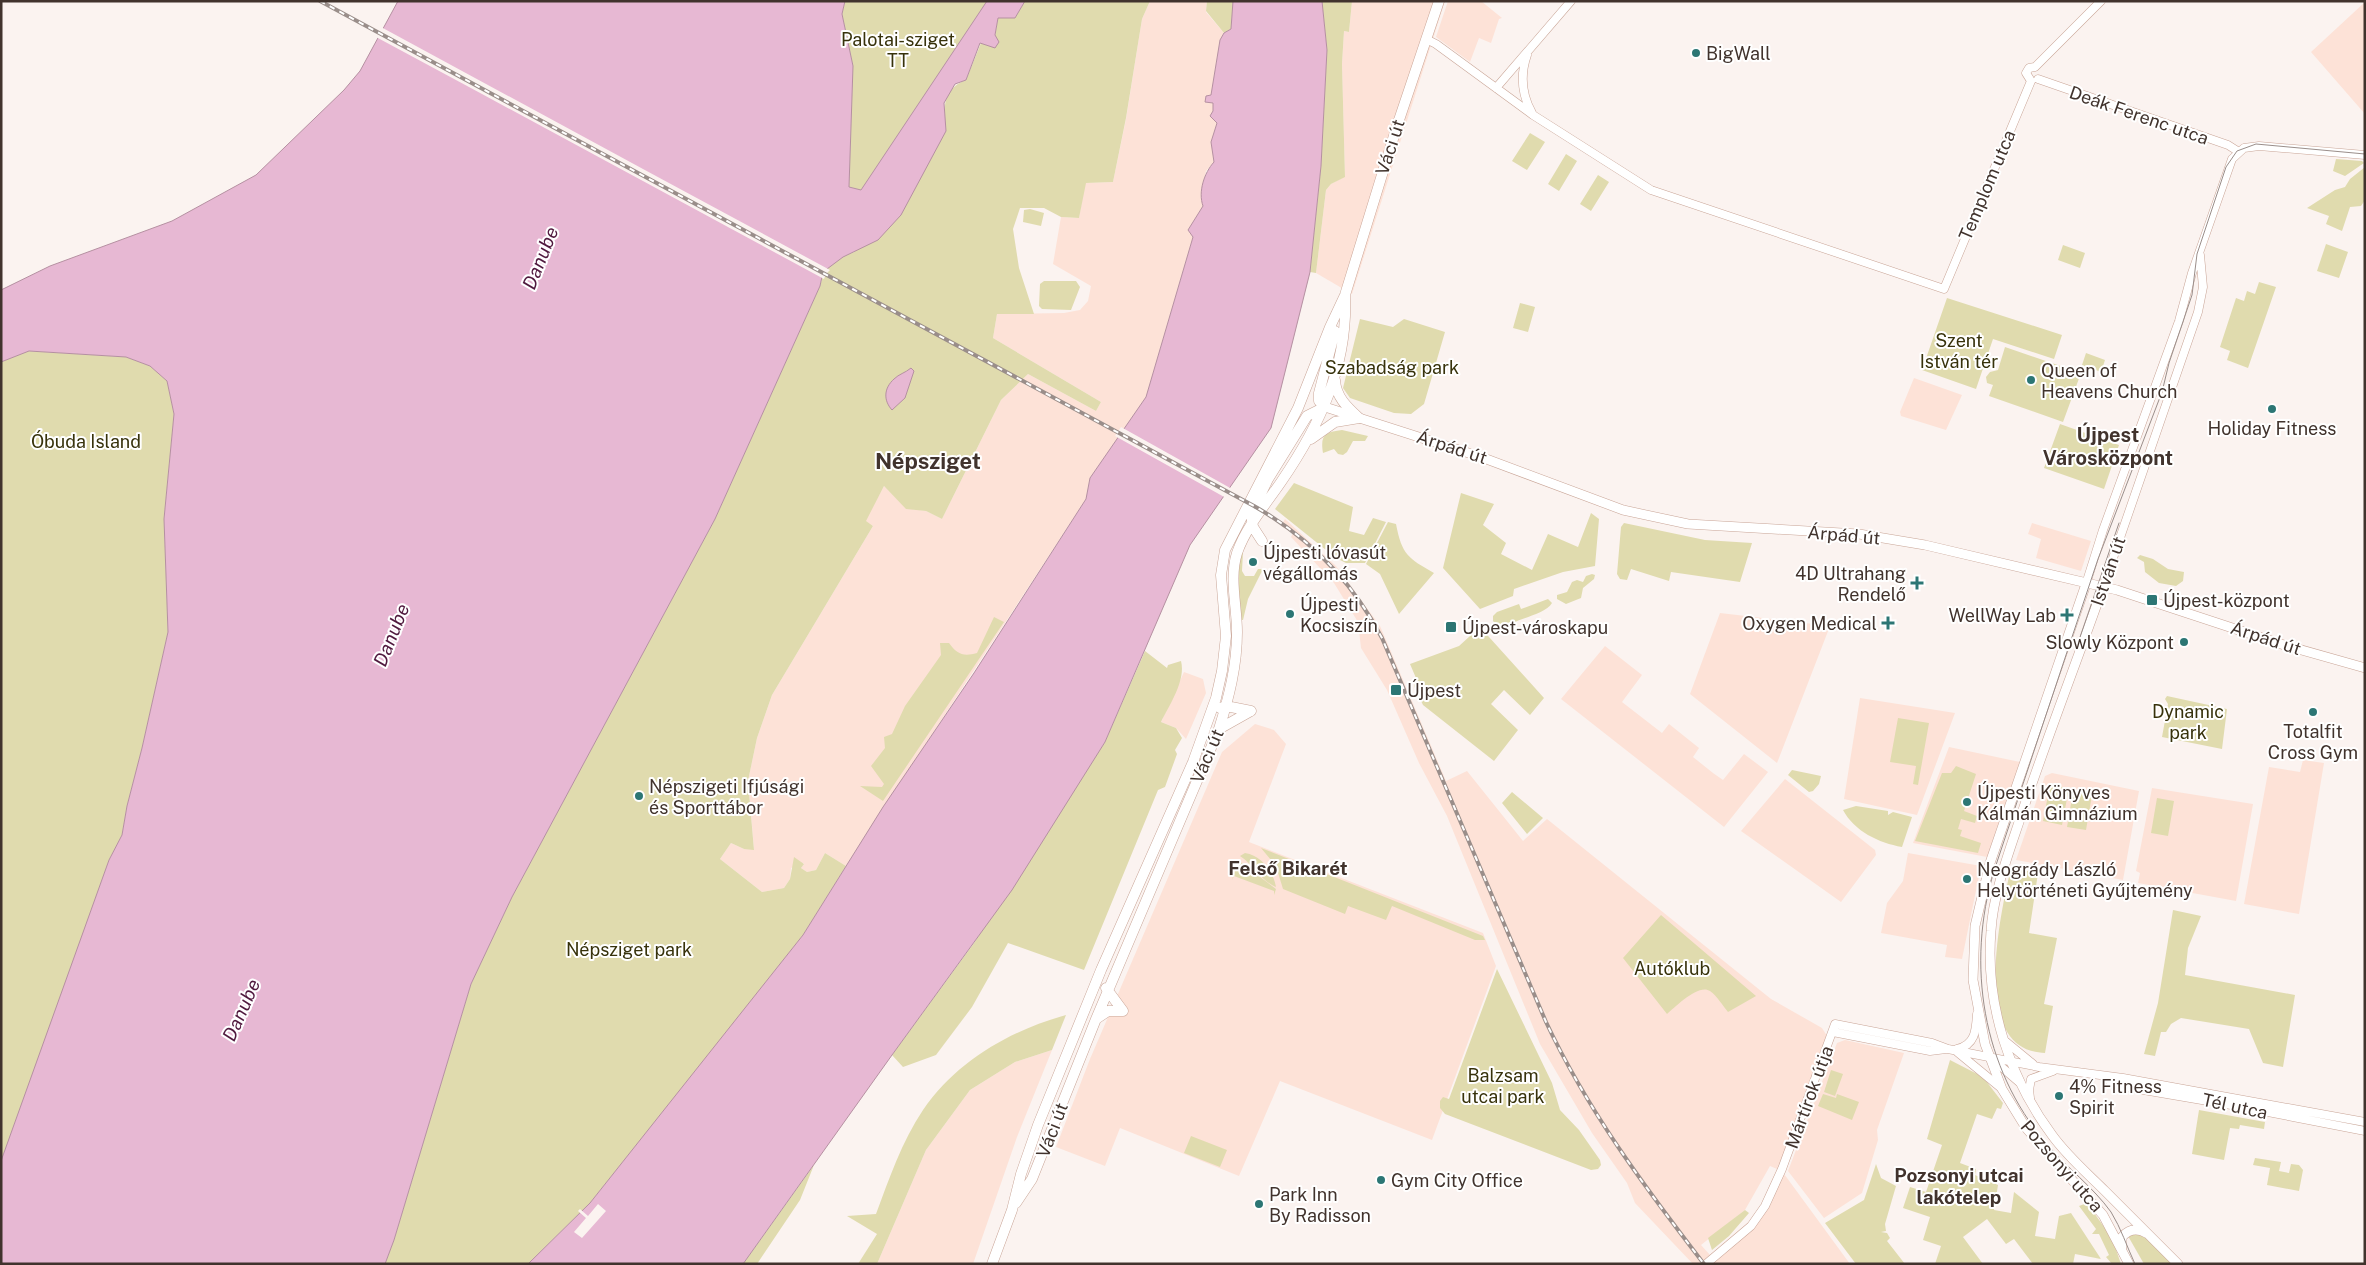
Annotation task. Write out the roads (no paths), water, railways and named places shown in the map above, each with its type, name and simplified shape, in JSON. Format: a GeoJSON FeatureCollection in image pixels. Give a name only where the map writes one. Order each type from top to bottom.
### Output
{"type":"FeatureCollection","features":[{"type":"Feature","properties":{"kind":"main road","name":"Váci út"},"geometry":{"type":"LineString","coordinates":[[992,1264],[1012,1210],[1032,1140],[1101,970],[1190,768],[1211,714],[1220,684],[1226,636],[1221,575],[1222,560],[1231,537],[1298,408],[1345,295],[1439,1]]}},
{"type":"Feature","properties":{"kind":"main road","name":"Váci út"},"geometry":{"type":"LineString","coordinates":[[1012,1210],[1032,1179],[1096,1018],[1219,729],[1226,706],[1236,657],[1234,567],[1241,544],[1306,444],[1325,407],[1336,377],[1346,330],[1345,295]]}},
{"type":"Feature","properties":{"kind":"main road"},"geometry":{"type":"LineString","coordinates":[[1241,544],[1262,541],[1252,525],[1251,514],[1268,479],[1307,416],[1325,407],[1319,401],[1320,393],[1338,310]]}},
{"type":"Feature","properties":{"kind":"main road"},"geometry":{"type":"LineString","coordinates":[[1306,444],[1328,425],[1359,418],[1338,394],[1336,377]]}},
{"type":"Feature","properties":{"kind":"main road","name":"Árpád út"},"geometry":{"type":"LineString","coordinates":[[1325,407],[1482,457],[1623,510],[1656,518],[1726,528],[1876,537],[1925,545],[2103,587],[2365,668]]}},
{"type":"Feature","properties":{"kind":"main road"},"geometry":{"type":"LineString","coordinates":[[1286,449],[1298,408]]}},
{"type":"Feature","properties":{"kind":"main road"},"geometry":{"type":"LineString","coordinates":[[1252,497],[1268,479]]}},
{"type":"Feature","properties":{"kind":"main road","name":"István út"},"geometry":{"type":"LineString","coordinates":[[1994,850],[2086,584]]}},
{"type":"Feature","properties":{"kind":"main road","name":"István út"},"geometry":{"type":"LineString","coordinates":[[2000,885],[2040,760],[2103,587]]}},
{"type":"Feature","properties":{"kind":"main road"},"geometry":{"type":"LineString","coordinates":[[1211,714],[1217,708],[1226,706],[1250,711],[1219,729]]}},
{"type":"Feature","properties":{"kind":"main road","name":"Pozsonyi utca"},"geometry":{"type":"LineString","coordinates":[[1994,850],[1979,906],[1973,948],[1973,980],[1989,1056],[2002,1089],[2026,1128],[2052,1160],[2099,1209],[2129,1264]]}},
{"type":"Feature","properties":{"kind":"main road","name":"Pozsonyi utca"},"geometry":{"type":"LineString","coordinates":[[2000,885],[1991,929],[1990,962],[1993,998],[2010,1061],[2019,1082],[2053,1137],[2178,1264]]}},
{"type":"Feature","properties":{"kind":"main road"},"geometry":{"type":"LineString","coordinates":[[1096,1018],[1108,1011],[1123,1011],[1108,992],[1101,970]]}},
{"type":"Feature","properties":{"kind":"main road"},"geometry":{"type":"LineString","coordinates":[[1086,1010],[1094,1000],[1097,1008],[1096,1018]]}},
{"type":"Feature","properties":{"kind":"main road"},"geometry":{"type":"LineString","coordinates":[[2122,1249],[2122,1237],[2129,1231],[2140,1230],[2151,1236]]}},
{"type":"Feature","properties":{"kind":"street"},"geometry":{"type":"LineString","coordinates":[[1496,88],[1571,1]]}},
{"type":"Feature","properties":{"kind":"street"},"geometry":{"type":"LineString","coordinates":[[2035,80],[2040,70],[2035,67],[2101,1]]}},
{"type":"Feature","properties":{"kind":"street"},"geometry":{"type":"LineString","coordinates":[[1426,39],[1436,44],[1533,115]]}},
{"type":"Feature","properties":{"kind":"street"},"geometry":{"type":"LineString","coordinates":[[1528,50],[1523,73],[1524,97],[1533,115]]}},
{"type":"Feature","properties":{"kind":"street","name":"Templom utca"},"geometry":{"type":"LineString","coordinates":[[1533,115],[1651,190],[1944,289],[2035,80],[2026,77],[2027,70],[2035,67]]}},
{"type":"Feature","properties":{"kind":"street","name":"Deák Ferenc utca"},"geometry":{"type":"LineString","coordinates":[[2035,80],[2228,145],[2239,152]]}},
{"type":"Feature","properties":{"kind":"street"},"geometry":{"type":"LineString","coordinates":[[2239,152],[2259,146],[2365,155]]}},
{"type":"Feature","properties":{"kind":"street","name":"István út"},"geometry":{"type":"LineString","coordinates":[[2086,584],[2101,536],[2153,396],[2229,166],[2239,152]]}},
{"type":"Feature","properties":{"kind":"street","name":"István út"},"geometry":{"type":"LineString","coordinates":[[2103,587],[2198,312],[2203,287],[2200,255]]}},
{"type":"Feature","properties":{"kind":"street"},"geometry":{"type":"LineString","coordinates":[[1834,1028],[1888,1044],[1930,1051],[1951,1049],[1966,1047],[1971,1042],[1978,1010]]}},
{"type":"Feature","properties":{"kind":"street"},"geometry":{"type":"LineString","coordinates":[[1834,1028],[1932,1043],[1951,1049],[2010,1061]]}},
{"type":"Feature","properties":{"kind":"street","name":"Mártírok útja"},"geometry":{"type":"LineString","coordinates":[[1706,1264],[1751,1226],[1765,1206],[1782,1169],[1834,1028]]}},
{"type":"Feature","properties":{"kind":"street"},"geometry":{"type":"LineString","coordinates":[[1888,1044],[1889,1035]]}},
{"type":"Feature","properties":{"kind":"street"},"geometry":{"type":"LineString","coordinates":[[2003,1038],[2013,1050],[2039,1067]]}},
{"type":"Feature","properties":{"kind":"street"},"geometry":{"type":"LineString","coordinates":[[1951,1049],[2002,1089]]}},
{"type":"Feature","properties":{"kind":"street"},"geometry":{"type":"LineString","coordinates":[[1989,1056],[2019,1082]]}},
{"type":"Feature","properties":{"kind":"street","name":"Tél utca"},"geometry":{"type":"LineString","coordinates":[[2010,1061],[2107,1078],[2123,1078],[2365,1122]]}},
{"type":"Feature","properties":{"kind":"street"},"geometry":{"type":"LineString","coordinates":[[2032,1104],[2028,1090],[2031,1079],[2056,1070]]}},
{"type":"Feature","properties":{"kind":"street","name":"Tél utca"},"geometry":{"type":"LineString","coordinates":[[2107,1078],[2114,1085],[2237,1106],[2365,1131]]}},
{"type":"Feature","properties":{"kind":"water","name":"Danube"},"geometry":{"type":"Polygon","coordinates":[[[398,1],[845,1],[842,14],[853,66],[849,187],[861,190],[987,1],[1025,1],[1015,18],[998,18],[995,35],[999,42],[995,48],[980,43],[966,80],[955,84],[944,103],[946,131],[901,215],[878,240],[843,257],[823,272],[820,286],[715,519],[512,897],[471,984],[394,1240],[385,1264],[1,1264],[1,1161],[109,860],[122,835],[127,806],[168,632],[164,519],[174,414],[167,381],[150,366],[126,357],[29,351],[1,362],[1,290],[50,266],[172,221],[256,175],[344,90],[360,71],[398,1]]]}},
{"type":"Feature","properties":{"kind":"water"},"geometry":{"type":"Polygon","coordinates":[[[1233,1],[1322,1],[1327,50],[1321,166],[1310,272],[1271,428],[1190,545],[1105,742],[1012,890],[743,1264],[528,1264],[590,1203],[803,935],[883,807],[974,673],[1086,499],[1090,478],[1146,397],[1193,237],[1188,230],[1203,206],[1201,195],[1203,183],[1207,172],[1214,162],[1211,142],[1217,123],[1210,116],[1213,111],[1213,103],[1205,102],[1206,96],[1211,95],[1220,40],[1224,33],[1231,29],[1233,1]]]}},
{"type":"Feature","properties":{"kind":"water"},"geometry":{"type":"Polygon","coordinates":[[[911,368],[914,371],[905,398],[892,410],[886,398],[888,386],[896,377],[911,368]]]}},
{"type":"Feature","properties":{"kind":"tram line"},"geometry":{"type":"LineString","coordinates":[[2135,1264],[2111,1212],[2046,1143],[2024,1114],[2007,1082],[1994,1048],[1986,1014],[1981,978],[1981,942],[1986,906],[1994,871],[2098,559],[2162,392],[2169,363],[2192,295],[2197,254],[2226,167],[2237,151],[2256,144],[2365,154]]}},
{"type":"Feature","properties":{"kind":"tram line"},"geometry":{"type":"LineString","coordinates":[[2077,646],[2119,523]]}},
{"type":"Feature","properties":{"kind":"railway"},"geometry":{"type":"LineString","coordinates":[[320,1],[1254,506],[1293,532],[1311,547],[1343,580],[1370,617],[1382,638],[1546,1022],[1562,1055],[1618,1147],[1704,1264]]}},
{"type":"Feature","properties":{"kind":"place","name":"BigWall"},"geometry":{"type":"Point","coordinates":[1696,53]}},
{"type":"Feature","properties":{"kind":"place","name":"Queen of Heavens Church"},"geometry":{"type":"Point","coordinates":[2031,380]}},
{"type":"Feature","properties":{"kind":"place","name":"Holiday Fitness"},"geometry":{"type":"Point","coordinates":[2272,409]}},
{"type":"Feature","properties":{"kind":"place","name":"Újpesti lóvasút végállomás"},"geometry":{"type":"Point","coordinates":[1253,562]}},
{"type":"Feature","properties":{"kind":"place","name":"4D Ultrahang Rendelő"},"geometry":{"type":"Point","coordinates":[1917,583]}},
{"type":"Feature","properties":{"kind":"place","name":"Újpest-központ"},"geometry":{"type":"Point","coordinates":[2152,600]}},
{"type":"Feature","properties":{"kind":"place","name":"Újpesti Kocsiszín"},"geometry":{"type":"Point","coordinates":[1290,614]}},
{"type":"Feature","properties":{"kind":"place","name":"WellWay Lab"},"geometry":{"type":"Point","coordinates":[2067,615]}},
{"type":"Feature","properties":{"kind":"place","name":"Oxygen Medical"},"geometry":{"type":"Point","coordinates":[1888,623]}},
{"type":"Feature","properties":{"kind":"place","name":"Újpest-városkapu"},"geometry":{"type":"Point","coordinates":[1451,627]}},
{"type":"Feature","properties":{"kind":"place","name":"Slowly Központ"},"geometry":{"type":"Point","coordinates":[2184,642]}},
{"type":"Feature","properties":{"kind":"place","name":"Újpest"},"geometry":{"type":"Point","coordinates":[1396,690]}},
{"type":"Feature","properties":{"kind":"place","name":"Totalfit Cross Gym"},"geometry":{"type":"Point","coordinates":[2313,712]}},
{"type":"Feature","properties":{"kind":"place","name":"Népszigeti Ifjúsági és Sporttábor"},"geometry":{"type":"Point","coordinates":[639,796]}},
{"type":"Feature","properties":{"kind":"place","name":"Újpesti Könyves Kálmán Gimnázium"},"geometry":{"type":"Point","coordinates":[1967,802]}},
{"type":"Feature","properties":{"kind":"place","name":"Neogrády László Helytörténeti Gyűjtemény"},"geometry":{"type":"Point","coordinates":[1967,879]}},
{"type":"Feature","properties":{"kind":"place","name":"4% Fitness Spirit"},"geometry":{"type":"Point","coordinates":[2059,1096]}},
{"type":"Feature","properties":{"kind":"place","name":"Gym City Office"},"geometry":{"type":"Point","coordinates":[1381,1180]}},
{"type":"Feature","properties":{"kind":"place","name":"Park Inn By Radisson"},"geometry":{"type":"Point","coordinates":[1259,1204]}},
{"type":"Feature","properties":{"kind":"district","name":"Újpest Városközpont"},"geometry":{"type":"Point","coordinates":[2108,446]}},
{"type":"Feature","properties":{"kind":"district","name":"Népsziget"},"geometry":{"type":"Point","coordinates":[928,461]}},
{"type":"Feature","properties":{"kind":"district","name":"Felső Bikarét"},"geometry":{"type":"Point","coordinates":[1288,868]}},
{"type":"Feature","properties":{"kind":"district","name":"Pozsonyi utcai lakótelep"},"geometry":{"type":"Point","coordinates":[1959,1186]}},
{"type":"Feature","properties":{"kind":"park label","name":"Palotai-sziget TT"},"geometry":{"type":"Point","coordinates":[898,49]}},
{"type":"Feature","properties":{"kind":"park label","name":"Szent István tér"},"geometry":{"type":"Point","coordinates":[1959,350]}},
{"type":"Feature","properties":{"kind":"park label","name":"Szabadság park"},"geometry":{"type":"Point","coordinates":[1392,367]}},
{"type":"Feature","properties":{"kind":"park label","name":"Óbuda Island"},"geometry":{"type":"Point","coordinates":[86,441]}},
{"type":"Feature","properties":{"kind":"park label","name":"Dynamic park"},"geometry":{"type":"Point","coordinates":[2188,721]}},
{"type":"Feature","properties":{"kind":"park label","name":"Népsziget park"},"geometry":{"type":"Point","coordinates":[629,949]}},
{"type":"Feature","properties":{"kind":"park label","name":"Autóklub"},"geometry":{"type":"Point","coordinates":[1672,968]}},
{"type":"Feature","properties":{"kind":"park label","name":"Balzsam utcai park"},"geometry":{"type":"Point","coordinates":[1503,1085]}}]}
